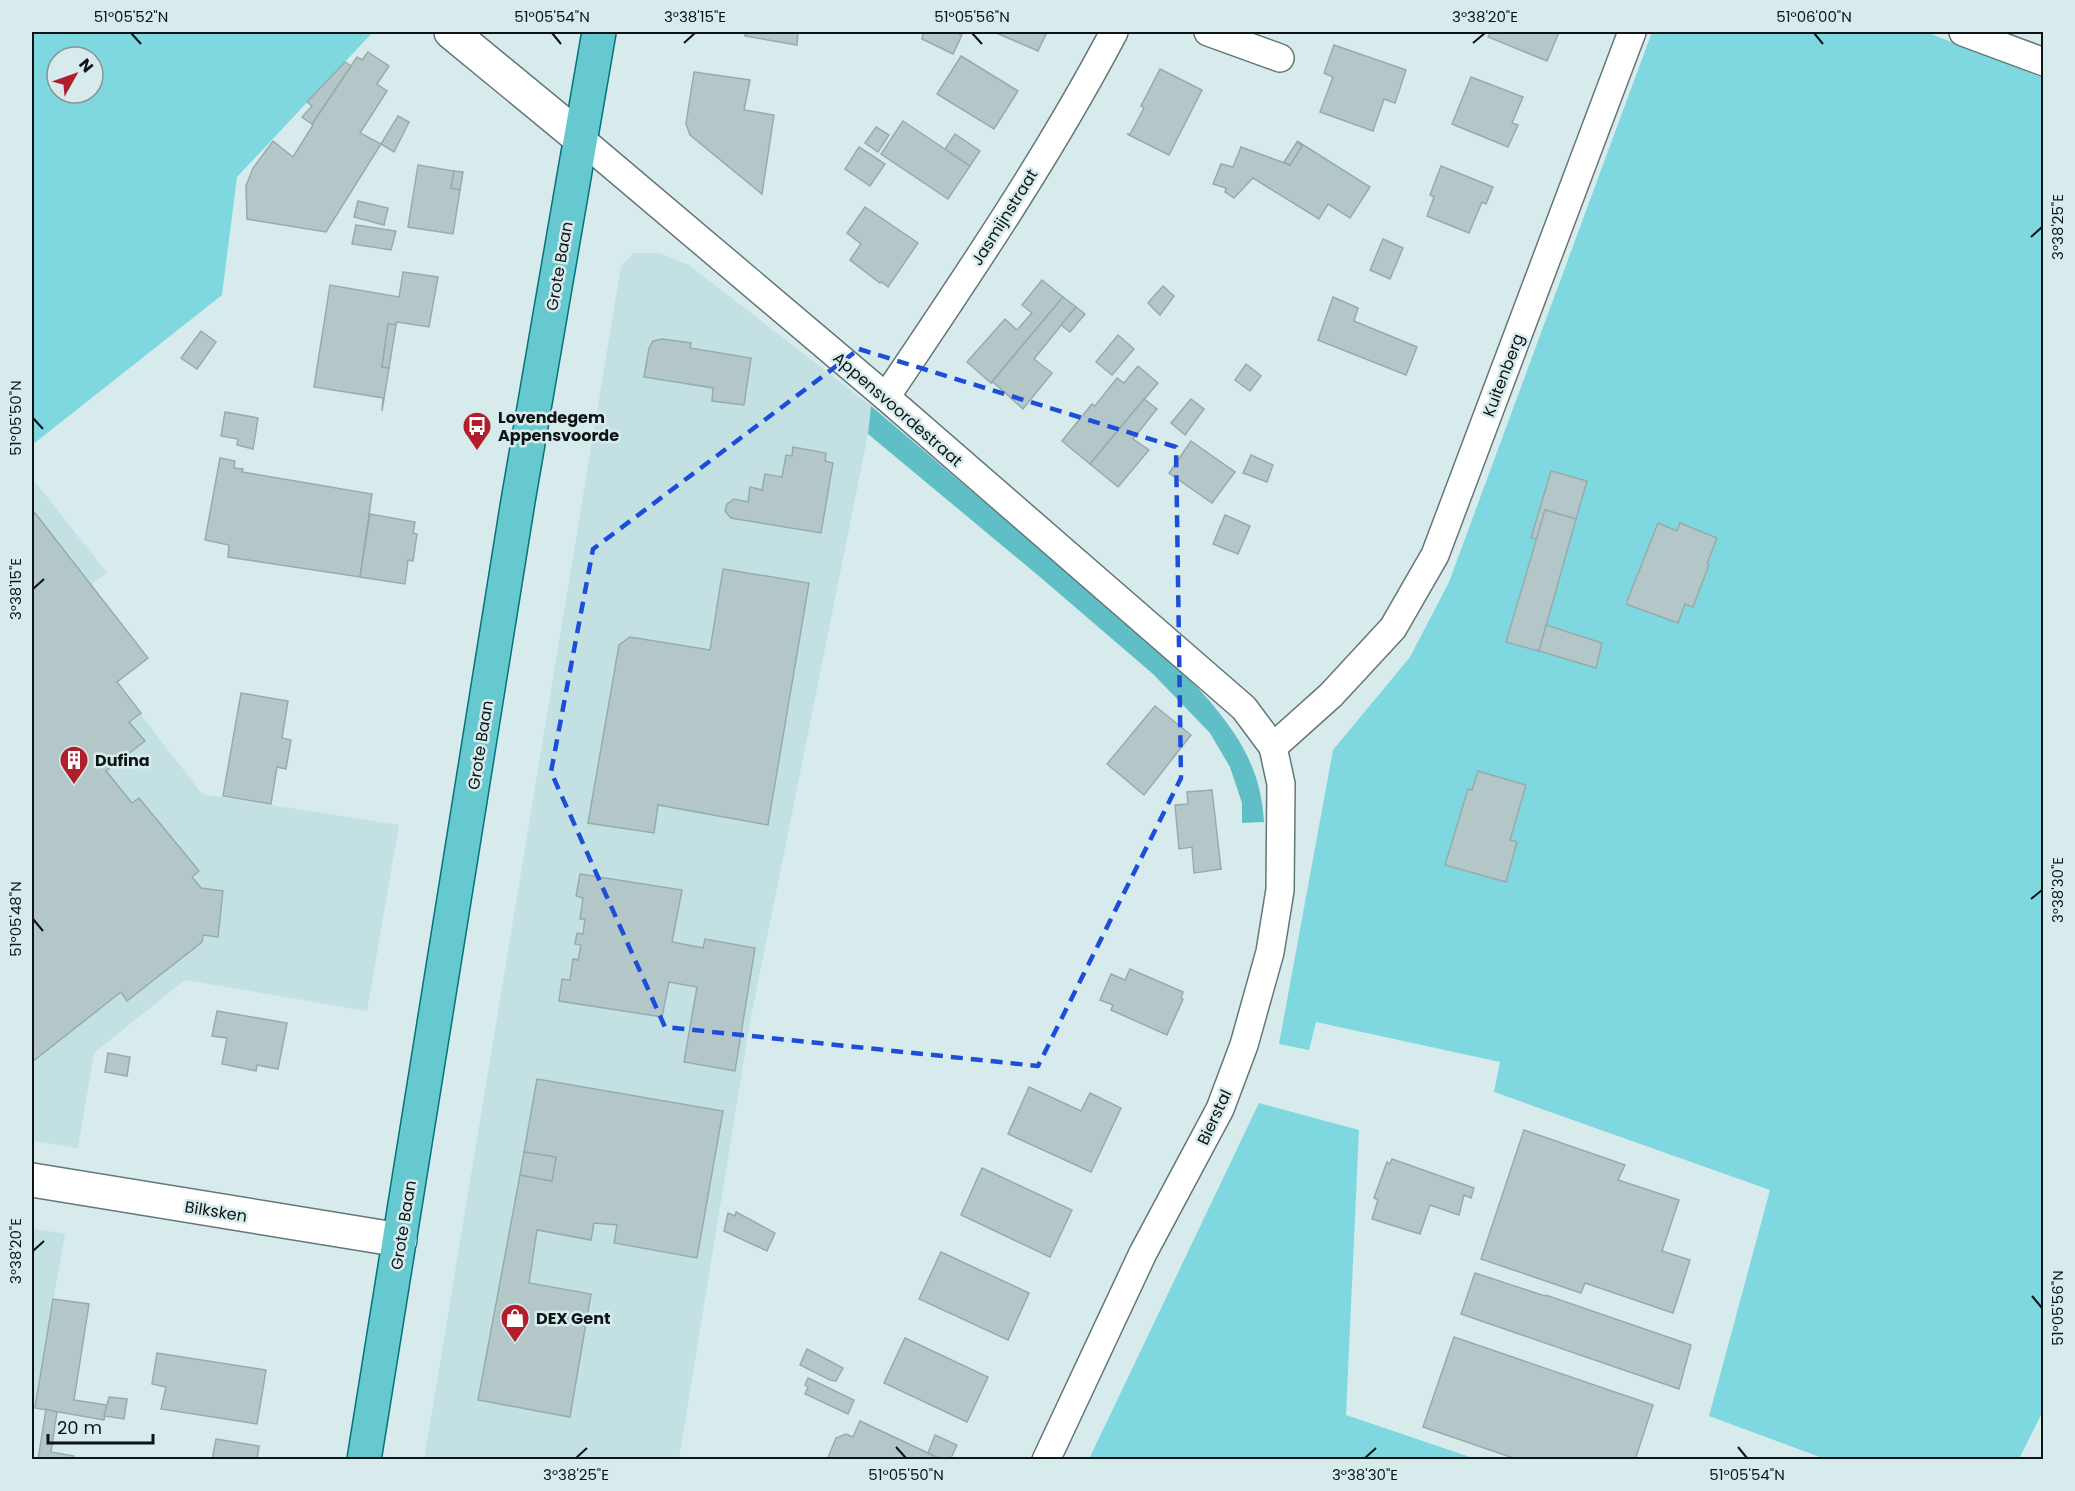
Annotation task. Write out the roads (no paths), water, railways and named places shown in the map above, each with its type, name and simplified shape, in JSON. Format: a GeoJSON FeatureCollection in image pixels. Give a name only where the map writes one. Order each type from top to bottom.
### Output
{"type":"FeatureCollection","features":[{"type":"Feature","properties":{"kind":"main road","name":"Grote Baan"},"geometry":{"type":"LineString","coordinates":[[364,1460],[518,501],[599,32]]}},
{"type":"Feature","properties":{"kind":"street","name":"Appensvoordestraat"},"geometry":{"type":"LineString","coordinates":[[452,32],[886,397],[1244,708],[1273,747]]}},
{"type":"Feature","properties":{"kind":"street","name":"Jasmijnstraat"},"geometry":{"type":"LineString","coordinates":[[886,397],[980,258],[1074,106],[1114,32]]}},
{"type":"Feature","properties":{"kind":"street"},"geometry":{"type":"LineString","coordinates":[[1208,32],[1280,58]]}},
{"type":"Feature","properties":{"kind":"street","name":"Kuitenberg"},"geometry":{"type":"LineString","coordinates":[[1273,747],[1331,695],[1393,628],[1435,555],[1632,32]]}},
{"type":"Feature","properties":{"kind":"street"},"geometry":{"type":"LineString","coordinates":[[1963,32],[2043,62]]}},
{"type":"Feature","properties":{"kind":"street","name":"Bierstal"},"geometry":{"type":"LineString","coordinates":[[1046,1460],[1143,1253],[1220,1109],[1244,1045],[1270,952],[1280,890],[1281,784],[1273,747]]}},
{"type":"Feature","properties":{"kind":"street","name":"Bilksken"},"geometry":{"type":"LineString","coordinates":[[32,1180],[400,1240]]}},
{"type":"Feature","properties":{"kind":"place","name":"Lovendegem Appensvoorde"},"geometry":{"type":"Point","coordinates":[477,452]}},
{"type":"Feature","properties":{"kind":"place","name":"Dufina"},"geometry":{"type":"Point","coordinates":[74,786]}},
{"type":"Feature","properties":{"kind":"place","name":"DEX Gent"},"geometry":{"type":"Point","coordinates":[515,1344]}}]}
